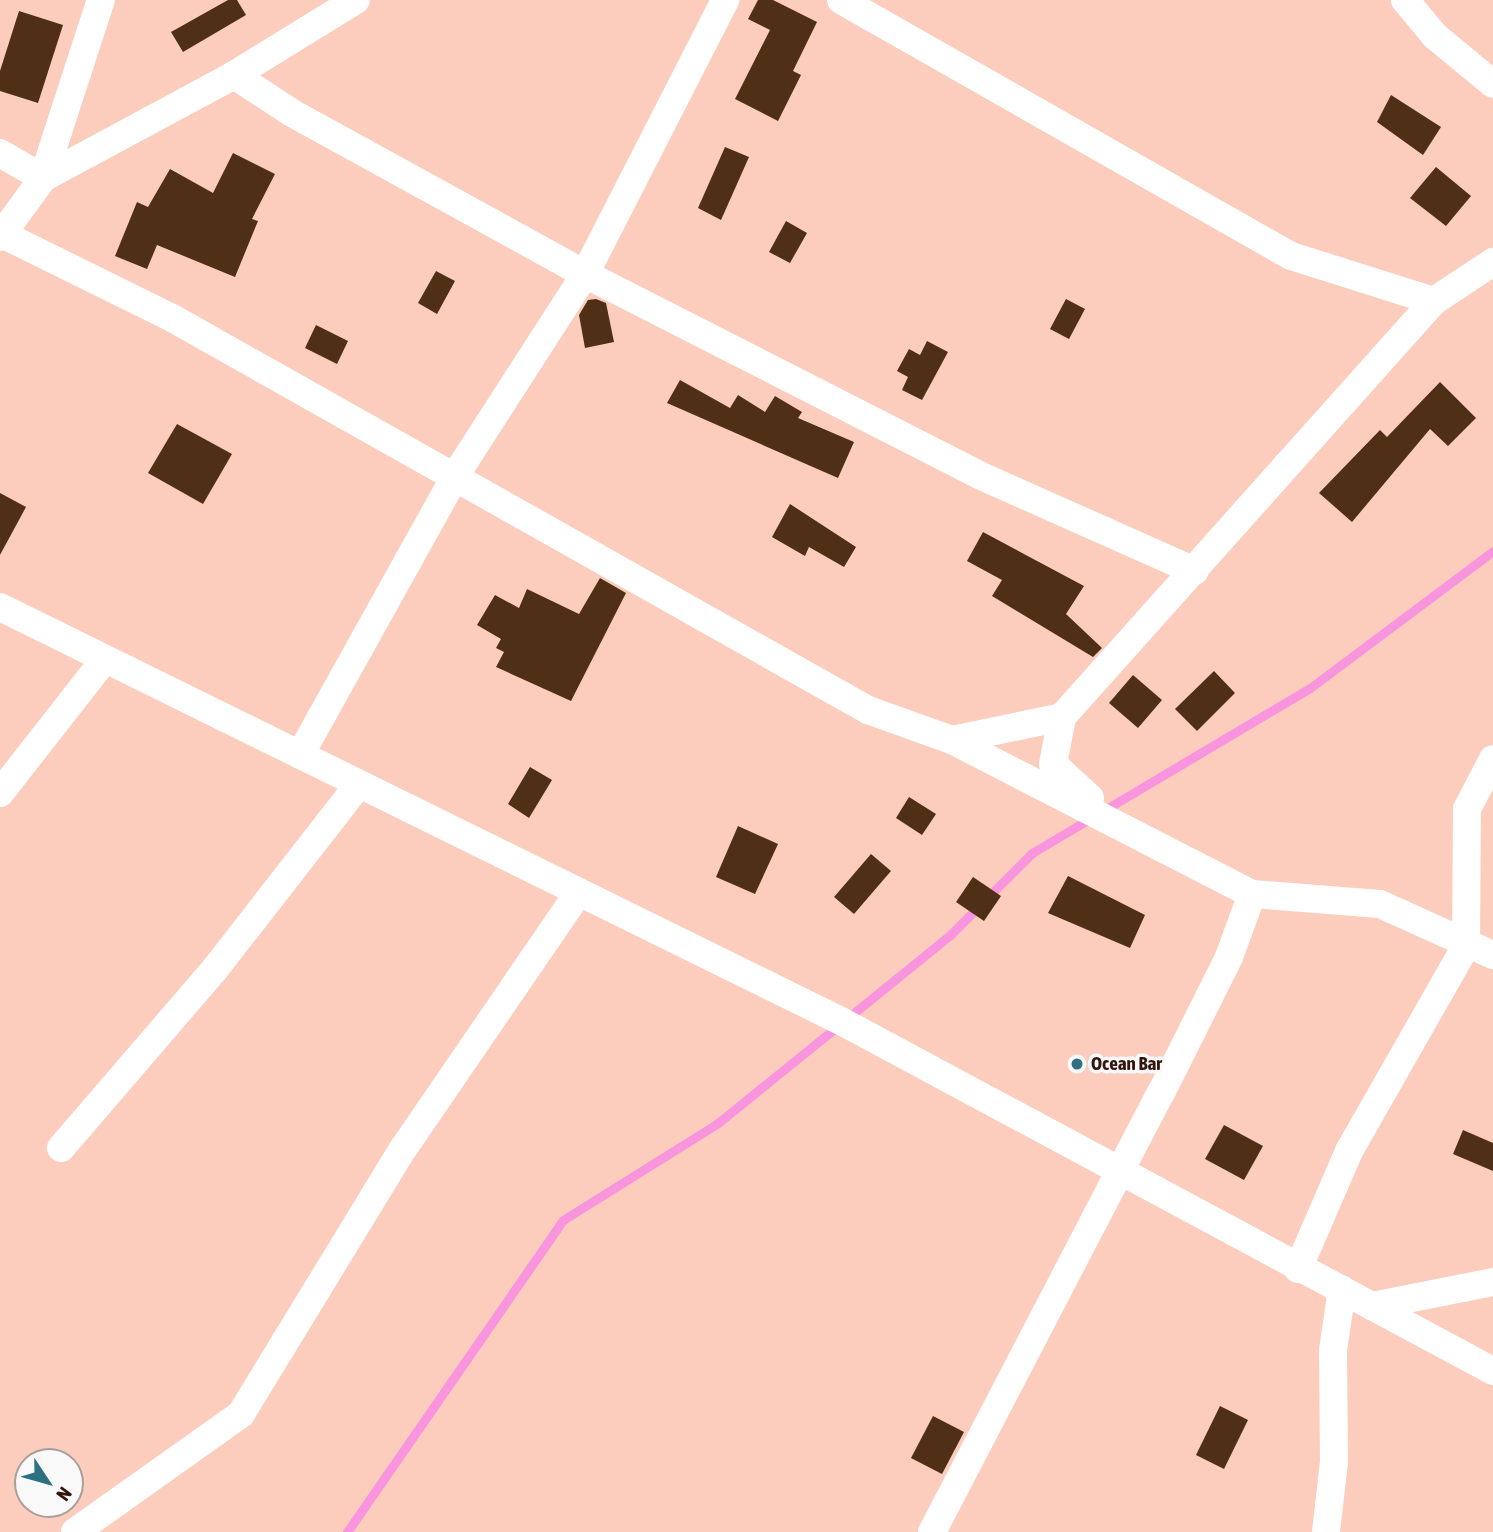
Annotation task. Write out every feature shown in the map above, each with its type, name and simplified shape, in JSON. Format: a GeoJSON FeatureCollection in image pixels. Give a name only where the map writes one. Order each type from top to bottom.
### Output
{"type":"FeatureCollection","features":[{"type":"Feature","properties":{"kind":"street"},"geometry":{"type":"LineString","coordinates":[[102,0],[43,178],[1,236],[174,319],[868,710],[952,740],[1252,894],[1380,904],[1466,946],[1493,955]]}},
{"type":"Feature","properties":{"kind":"street"},"geometry":{"type":"LineString","coordinates":[[43,178],[234,75],[355,0]]}},
{"type":"Feature","properties":{"kind":"street"},"geometry":{"type":"LineString","coordinates":[[300,755],[455,476],[585,274],[725,0]]}},
{"type":"Feature","properties":{"kind":"street"},"geometry":{"type":"LineString","coordinates":[[841,0],[1292,256],[1434,301]]}},
{"type":"Feature","properties":{"kind":"street"},"geometry":{"type":"LineString","coordinates":[[1405,0],[1435,36],[1493,84]]}},
{"type":"Feature","properties":{"kind":"street"},"geometry":{"type":"LineString","coordinates":[[234,75],[292,113],[585,274],[979,475],[1195,571]]}},
{"type":"Feature","properties":{"kind":"street"},"geometry":{"type":"LineString","coordinates":[[0,153],[43,178]]}},
{"type":"Feature","properties":{"kind":"street"},"geometry":{"type":"LineString","coordinates":[[1086,810],[1091,801],[1086,792],[1052,764],[1062,717],[1434,301],[1493,262]]}},
{"type":"Feature","properties":{"kind":"street"},"geometry":{"type":"LineString","coordinates":[[0,607],[841,1021],[1120,1174],[1493,1371]]}},
{"type":"Feature","properties":{"kind":"street"},"geometry":{"type":"LineString","coordinates":[[0,793],[105,659]]}},
{"type":"Feature","properties":{"kind":"street"},"geometry":{"type":"LineString","coordinates":[[952,740],[1062,717]]}},
{"type":"Feature","properties":{"kind":"street"},"geometry":{"type":"LineString","coordinates":[[1298,1269],[1349,1151],[1466,946],[1467,809],[1493,760]]}},
{"type":"Feature","properties":{"kind":"street"},"geometry":{"type":"LineString","coordinates":[[61,1148],[215,969],[359,784]]}},
{"type":"Feature","properties":{"kind":"street"},"geometry":{"type":"LineString","coordinates":[[75,1532],[241,1414],[402,1149],[579,892]]}},
{"type":"Feature","properties":{"kind":"street"},"geometry":{"type":"LineString","coordinates":[[932,1532],[1120,1174],[1229,957],[1252,894]]}},
{"type":"Feature","properties":{"kind":"street"},"geometry":{"type":"LineString","coordinates":[[1372,1306],[1493,1282]]}},
{"type":"Feature","properties":{"kind":"street"},"geometry":{"type":"LineString","coordinates":[[1326,1532],[1334,1462],[1333,1350],[1342,1290]]}},
{"type":"Feature","properties":{"kind":"building"},"geometry":{"type":"Polygon","coordinates":[[[228,0],[237,0],[246,15],[183,52],[171,32],[228,0]]]}},
{"type":"Feature","properties":{"kind":"building"},"geometry":{"type":"Polygon","coordinates":[[[758,0],[773,0],[817,22],[793,71],[801,75],[778,121],[735,99],[770,30],[748,19],[758,0]]]}},
{"type":"Feature","properties":{"kind":"building"},"geometry":{"type":"Polygon","coordinates":[[[19,11],[63,25],[38,103],[0,91],[0,71],[19,11]]]}},
{"type":"Feature","properties":{"kind":"building"},"geometry":{"type":"Polygon","coordinates":[[[1391,95],[1441,127],[1423,155],[1377,122],[1391,95]]]}},
{"type":"Feature","properties":{"kind":"building"},"geometry":{"type":"Polygon","coordinates":[[[725,147],[749,157],[721,220],[698,208],[725,147]]]}},
{"type":"Feature","properties":{"kind":"building"},"geometry":{"type":"Polygon","coordinates":[[[233,153],[275,174],[252,219],[258,221],[235,277],[157,245],[147,269],[115,256],[137,202],[148,207],[170,169],[213,193],[233,153]]]}},
{"type":"Feature","properties":{"kind":"building"},"geometry":{"type":"Polygon","coordinates":[[[1436,167],[1471,196],[1446,226],[1410,198],[1436,167]]]}},
{"type":"Feature","properties":{"kind":"building"},"geometry":{"type":"Polygon","coordinates":[[[786,221],[807,233],[790,263],[769,252],[786,221]]]}},
{"type":"Feature","properties":{"kind":"building"},"geometry":{"type":"Polygon","coordinates":[[[436,271],[455,281],[437,314],[418,303],[436,271]]]}},
{"type":"Feature","properties":{"kind":"building"},"geometry":{"type":"Polygon","coordinates":[[[596,299],[606,303],[614,342],[585,348],[579,315],[588,300],[596,299]]]}},
{"type":"Feature","properties":{"kind":"building"},"geometry":{"type":"Polygon","coordinates":[[[1066,299],[1085,309],[1069,339],[1050,329],[1066,299]]]}},
{"type":"Feature","properties":{"kind":"building"},"geometry":{"type":"Polygon","coordinates":[[[316,325],[348,341],[337,364],[305,348],[316,325]]]}},
{"type":"Feature","properties":{"kind":"building"},"geometry":{"type":"Polygon","coordinates":[[[927,341],[948,352],[922,400],[902,390],[908,377],[897,371],[909,349],[920,355],[927,341]]]}},
{"type":"Feature","properties":{"kind":"building"},"geometry":{"type":"Polygon","coordinates":[[[680,380],[730,408],[738,395],[765,412],[775,396],[802,412],[798,418],[854,442],[838,478],[667,403],[680,380]]]}},
{"type":"Feature","properties":{"kind":"building"},"geometry":{"type":"Polygon","coordinates":[[[1440,382],[1476,418],[1448,446],[1430,429],[1352,522],[1319,493],[1380,430],[1387,437],[1440,382]]]}},
{"type":"Feature","properties":{"kind":"building"},"geometry":{"type":"Polygon","coordinates":[[[177,424],[232,454],[203,504],[148,473],[177,424]]]}},
{"type":"Feature","properties":{"kind":"building"},"geometry":{"type":"Polygon","coordinates":[[[0,493],[26,507],[0,555],[0,493]]]}},
{"type":"Feature","properties":{"kind":"building"},"geometry":{"type":"Polygon","coordinates":[[[790,504],[856,547],[844,567],[809,547],[805,556],[772,537],[790,504]]]}},
{"type":"Feature","properties":{"kind":"building"},"geometry":{"type":"Polygon","coordinates":[[[983,532],[1084,586],[1066,614],[1102,648],[1093,657],[992,596],[1002,580],[967,561],[983,532]]]}},
{"type":"Feature","properties":{"kind":"building"},"geometry":{"type":"Polygon","coordinates":[[[600,578],[626,593],[571,701],[496,667],[504,652],[496,648],[501,639],[477,625],[495,595],[519,608],[527,589],[579,614],[600,578]]]}},
{"type":"Feature","properties":{"kind":"building"},"geometry":{"type":"Polygon","coordinates":[[[1214,671],[1235,693],[1197,731],[1175,709],[1214,671]]]}},
{"type":"Feature","properties":{"kind":"building"},"geometry":{"type":"Polygon","coordinates":[[[1133,675],[1162,700],[1138,728],[1109,703],[1133,675]]]}},
{"type":"Feature","properties":{"kind":"building"},"geometry":{"type":"Polygon","coordinates":[[[530,767],[552,780],[529,818],[508,804],[530,767]]]}},
{"type":"Feature","properties":{"kind":"building"},"geometry":{"type":"Polygon","coordinates":[[[909,797],[936,814],[922,835],[896,818],[909,797]]]}},
{"type":"Feature","properties":{"kind":"building"},"geometry":{"type":"Polygon","coordinates":[[[738,826],[778,844],[755,894],[716,877],[738,826]]]}},
{"type":"Feature","properties":{"kind":"building"},"geometry":{"type":"Polygon","coordinates":[[[871,854],[891,871],[854,914],[834,897],[871,854]]]}},
{"type":"Feature","properties":{"kind":"building"},"geometry":{"type":"Polygon","coordinates":[[[1068,876],[1145,915],[1130,948],[1048,913],[1068,876]]]}},
{"type":"Feature","properties":{"kind":"building"},"geometry":{"type":"Polygon","coordinates":[[[973,877],[1001,896],[984,921],[956,902],[973,877]]]}},
{"type":"Feature","properties":{"kind":"building"},"geometry":{"type":"Polygon","coordinates":[[[1224,1125],[1263,1146],[1244,1180],[1205,1159],[1224,1125]]]}},
{"type":"Feature","properties":{"kind":"building"},"geometry":{"type":"Polygon","coordinates":[[[1463,1130],[1493,1143],[1493,1171],[1453,1154],[1463,1130]]]}},
{"type":"Feature","properties":{"kind":"building"},"geometry":{"type":"Polygon","coordinates":[[[1220,1406],[1248,1420],[1224,1469],[1196,1455],[1220,1406]]]}},
{"type":"Feature","properties":{"kind":"building"},"geometry":{"type":"Polygon","coordinates":[[[933,1416],[964,1432],[942,1474],[911,1458],[933,1416]]]}},
{"type":"Feature","properties":{"kind":"waterway"},"geometry":{"type":"LineString","coordinates":[[347,1532],[563,1220],[718,1123],[950,935],[1032,853],[1310,688],[1493,551]]}},
{"type":"Feature","properties":{"kind":"place","name":"Ocean Bar"},"geometry":{"type":"Point","coordinates":[1077,1064]}}]}
